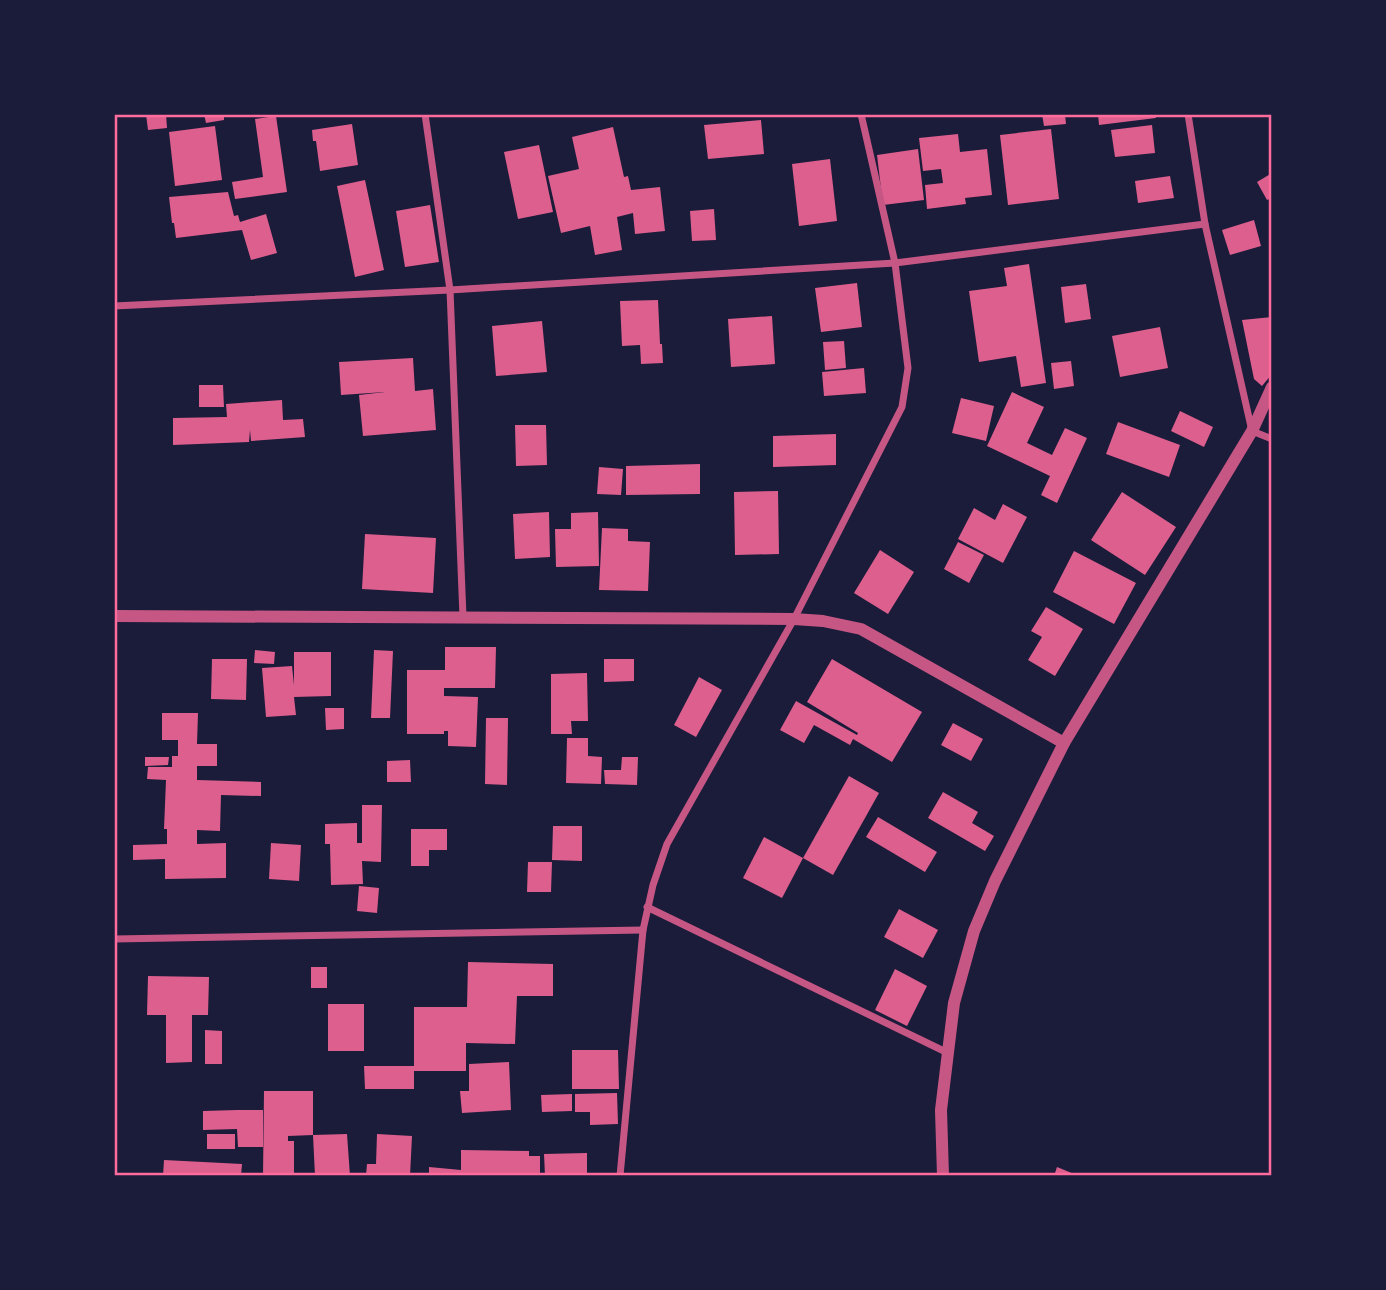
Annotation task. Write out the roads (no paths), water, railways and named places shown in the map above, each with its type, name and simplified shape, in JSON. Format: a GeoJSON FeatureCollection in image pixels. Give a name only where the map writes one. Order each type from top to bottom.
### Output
{"type":"FeatureCollection","features":[{"type":"Feature","properties":{"kind":"street"},"geometry":{"type":"LineString","coordinates":[[425,114],[450,290],[463,617]]}},
{"type":"Feature","properties":{"kind":"street"},"geometry":{"type":"LineString","coordinates":[[620,1176],[643,930],[647,907],[667,844],[794,619],[902,407],[908,368],[895,263],[861,114]]}},
{"type":"Feature","properties":{"kind":"street"},"geometry":{"type":"LineString","coordinates":[[1188,114],[1205,224],[1252,431]]}},
{"type":"Feature","properties":{"kind":"street"},"geometry":{"type":"LineString","coordinates":[[114,306],[450,290],[895,263],[1205,224]]}},
{"type":"Feature","properties":{"kind":"street"},"geometry":{"type":"LineString","coordinates":[[943,1176],[941,1110],[954,1003],[974,931],[995,881],[1064,743],[1252,431],[1272,387]]}},
{"type":"Feature","properties":{"kind":"street"},"geometry":{"type":"LineString","coordinates":[[1252,431],[1272,439]]}},
{"type":"Feature","properties":{"kind":"street"},"geometry":{"type":"LineString","coordinates":[[114,616],[822,621],[861,629],[1064,743]]}},
{"type":"Feature","properties":{"kind":"street"},"geometry":{"type":"LineString","coordinates":[[647,907],[948,1053]]}},
{"type":"Feature","properties":{"kind":"street"},"geometry":{"type":"LineString","coordinates":[[114,939],[643,930]]}}]}
